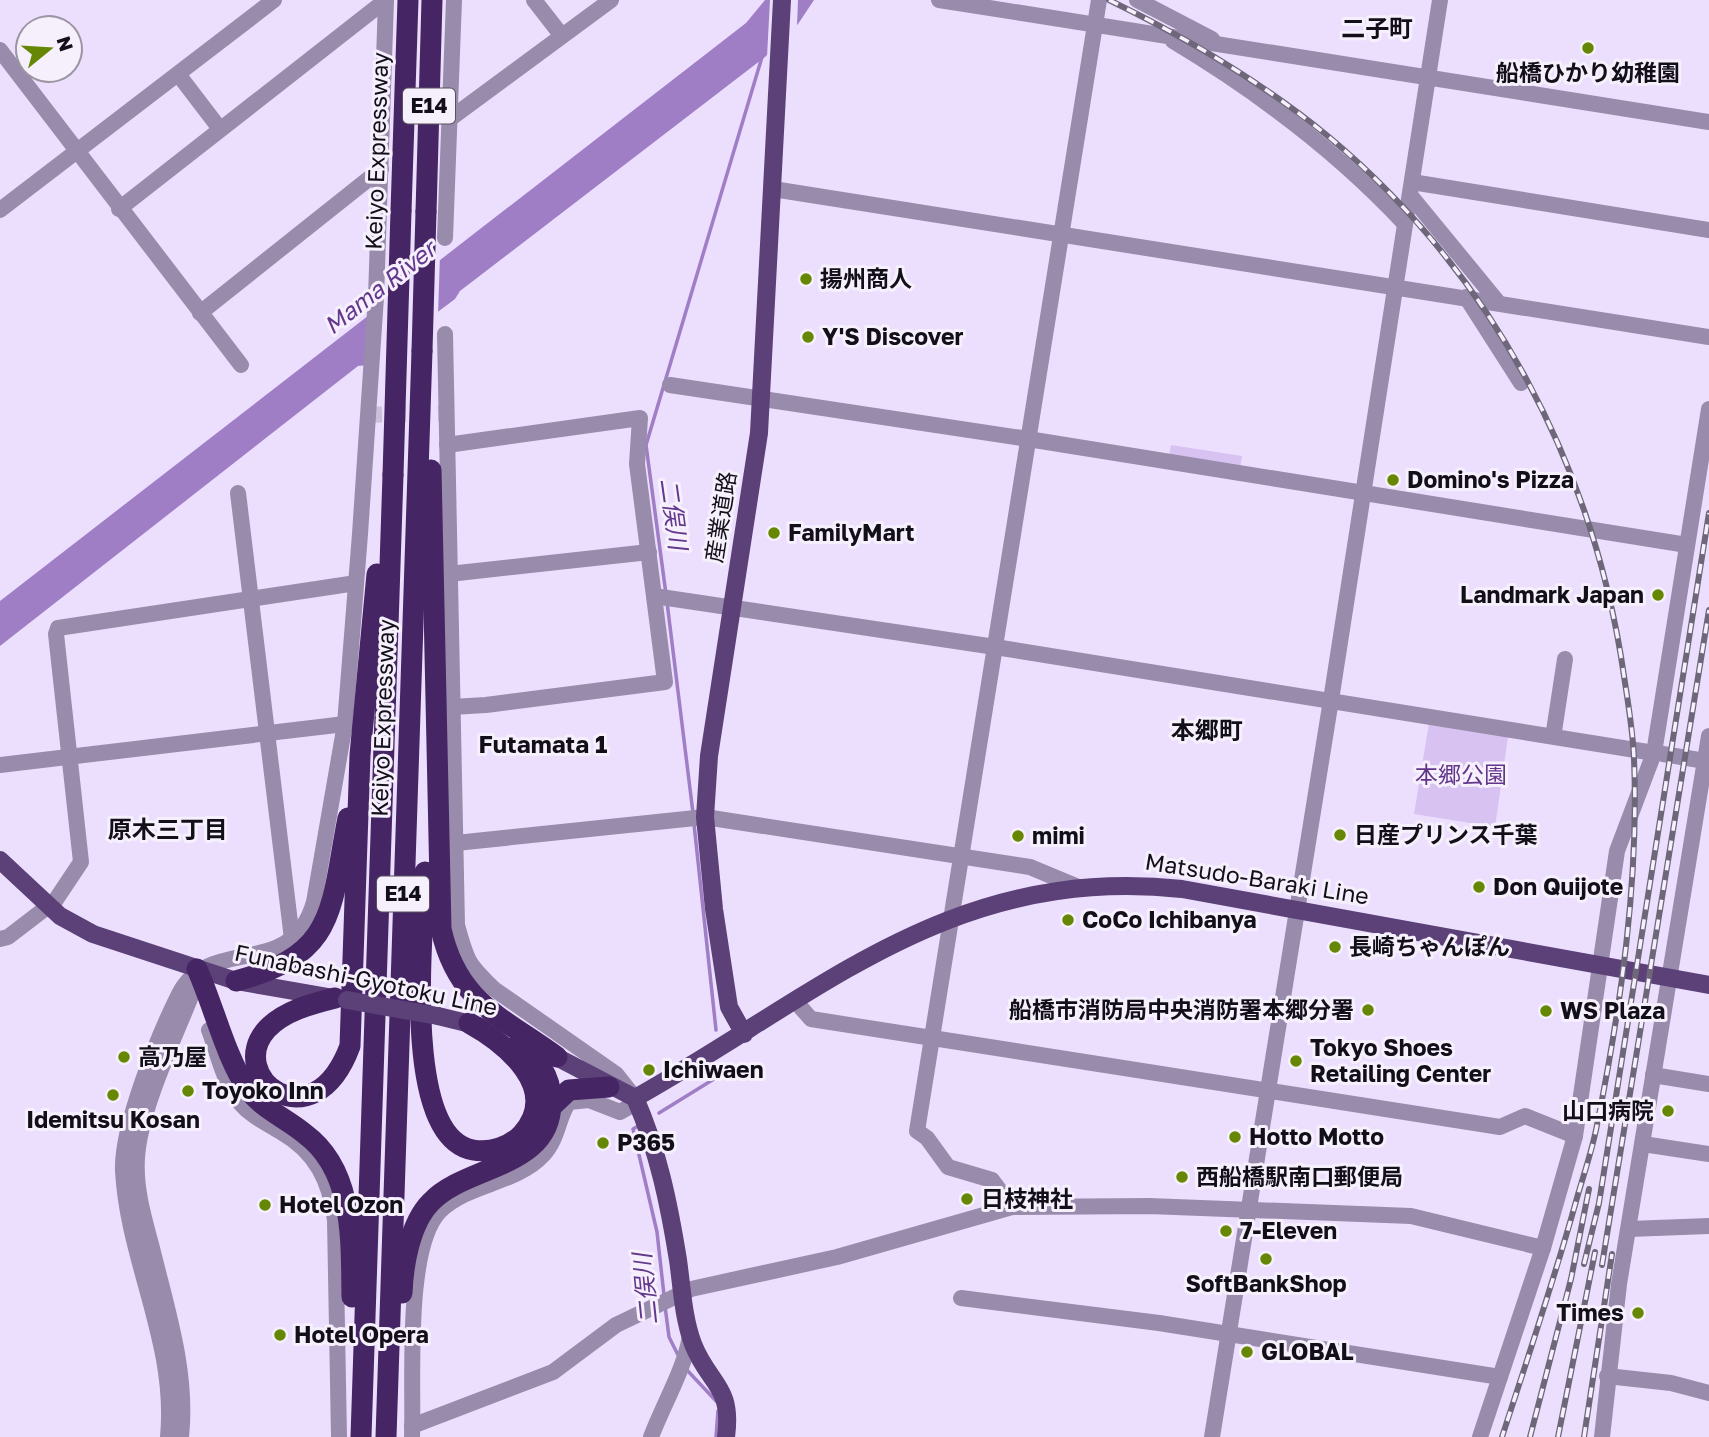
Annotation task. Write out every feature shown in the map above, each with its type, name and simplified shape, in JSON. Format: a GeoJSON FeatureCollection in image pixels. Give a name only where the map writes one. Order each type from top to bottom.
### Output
{"type":"FeatureCollection","features":[{"type":"Feature","properties":{"kind":"highway","name":"Keiyo Expressway"},"geometry":{"type":"LineString","coordinates":[[362,1427],[408,0]]}},
{"type":"Feature","properties":{"kind":"highway","name":"Keiyo Expressway"},"geometry":{"type":"LineString","coordinates":[[386,1430],[432,0]]}},
{"type":"Feature","properties":{"kind":"highway"},"geometry":{"type":"LineString","coordinates":[[422,351],[430,417],[438,887],[446,952],[454,972],[468,992],[557,1057]]}},
{"type":"Feature","properties":{"kind":"highway"},"geometry":{"type":"LineString","coordinates":[[341,999],[285,1015],[264,1032],[256,1059],[265,1083],[273,1091],[294,1097],[318,1092],[329,1084],[337,1073],[350,1046],[360,755],[382,525],[393,475]]}},
{"type":"Feature","properties":{"kind":"highway"},"geometry":{"type":"LineString","coordinates":[[435,639],[425,884],[421,1040],[424,1068],[445,1132],[461,1147],[485,1151],[497,1149],[521,1135],[529,1124],[534,1108],[534,1092],[518,1057],[503,1044],[469,1023]]}},
{"type":"Feature","properties":{"kind":"highway"},"geometry":{"type":"LineString","coordinates":[[236,981],[266,973],[300,956],[312,945],[324,927],[331,909],[360,755]]}},
{"type":"Feature","properties":{"kind":"highway"},"geometry":{"type":"LineString","coordinates":[[197,969],[233,1062],[247,1089],[275,1115],[318,1144],[336,1172],[344,1197],[351,1242],[352,1334],[362,1427]]}},
{"type":"Feature","properties":{"kind":"highway"},"geometry":{"type":"LineString","coordinates":[[386,1430],[401,1351],[403,1276],[411,1243],[428,1205],[465,1178],[514,1160],[528,1151],[544,1130],[552,1106],[551,1089],[545,1071],[530,1054],[505,1034]]}},
{"type":"Feature","properties":{"kind":"highway"},"geometry":{"type":"LineString","coordinates":[[552,1106],[569,1090],[609,1087]]}},
{"type":"Feature","properties":{"kind":"main road","name":"産業道路"},"geometry":{"type":"LineString","coordinates":[[744,1034],[729,1007],[713,909],[705,817],[709,756],[752,482],[761,398],[782,0]]}},
{"type":"Feature","properties":{"kind":"main road","name":"Funabashi-Gyotoku Line"},"geometry":{"type":"LineString","coordinates":[[0,860],[46,905],[93,934],[236,981],[469,1023],[505,1034],[557,1057],[609,1087],[635,1098]]}},
{"type":"Feature","properties":{"kind":"main road","name":"Matsudo-Baraki Line"},"geometry":{"type":"LineString","coordinates":[[635,1098],[887,946],[954,916],[1002,902],[1078,887],[1133,884],[1296,907],[1602,967],[1709,985]]}},
{"type":"Feature","properties":{"kind":"main road"},"geometry":{"type":"LineString","coordinates":[[635,1098],[662,1176],[670,1299],[702,1363],[725,1397],[728,1409],[726,1437]]}},
{"type":"Feature","properties":{"kind":"street"},"geometry":{"type":"LineString","coordinates":[[0,210],[274,0]]}},
{"type":"Feature","properties":{"kind":"street"},"geometry":{"type":"LineString","coordinates":[[119,209],[386,0]]}},
{"type":"Feature","properties":{"kind":"street"},"geometry":{"type":"LineString","coordinates":[[169,1437],[170,1391],[165,1355],[127,1201],[123,1157],[129,1126],[152,1062],[180,992],[197,969],[212,962],[271,952],[292,939],[310,917],[314,902],[345,724],[368,377],[376,297],[386,0]]}},
{"type":"Feature","properties":{"kind":"street"},"geometry":{"type":"LineString","coordinates":[[445,238],[454,0]]}},
{"type":"Feature","properties":{"kind":"street"},"geometry":{"type":"LineString","coordinates":[[534,0],[562,36]]}},
{"type":"Feature","properties":{"kind":"street"},"geometry":{"type":"LineString","coordinates":[[451,118],[611,0]]}},
{"type":"Feature","properties":{"kind":"street"},"geometry":{"type":"LineString","coordinates":[[939,0],[1709,122]]}},
{"type":"Feature","properties":{"kind":"street"},"geometry":{"type":"LineString","coordinates":[[1012,1207],[992,1180],[948,1167],[927,1138],[917,1131],[954,916],[1099,0]]}},
{"type":"Feature","properties":{"kind":"street"},"geometry":{"type":"LineString","coordinates":[[1137,0],[1223,46]]}},
{"type":"Feature","properties":{"kind":"street"},"geometry":{"type":"LineString","coordinates":[[1212,1437],[1440,0]]}},
{"type":"Feature","properties":{"kind":"street"},"geometry":{"type":"LineString","coordinates":[[1165,36],[1251,91],[1321,144],[1364,180],[1405,224]]}},
{"type":"Feature","properties":{"kind":"street"},"geometry":{"type":"LineString","coordinates":[[0,50],[119,209],[241,365]]}},
{"type":"Feature","properties":{"kind":"street"},"geometry":{"type":"LineString","coordinates":[[178,74],[220,130]]}},
{"type":"Feature","properties":{"kind":"street"},"geometry":{"type":"LineString","coordinates":[[200,313],[381,169]]}},
{"type":"Feature","properties":{"kind":"street"},"geometry":{"type":"LineString","coordinates":[[1411,188],[1709,230]]}},
{"type":"Feature","properties":{"kind":"street"},"geometry":{"type":"LineString","coordinates":[[1411,188],[1496,301]]}},
{"type":"Feature","properties":{"kind":"street"},"geometry":{"type":"LineString","coordinates":[[773,189],[1496,301],[1709,337]]}},
{"type":"Feature","properties":{"kind":"street"},"geometry":{"type":"LineString","coordinates":[[1466,297],[1521,383]]}},
{"type":"Feature","properties":{"kind":"street"},"geometry":{"type":"LineString","coordinates":[[445,334],[457,925],[468,964],[494,989],[616,1074],[635,1098],[634,1104],[621,1112],[589,1100],[569,1102],[555,1140],[542,1156],[516,1173],[451,1201],[435,1217],[421,1248],[417,1278],[412,1431],[553,1372],[600,1335],[638,1312],[699,1287],[836,1257],[1012,1207],[1248,1208],[1411,1216],[1543,1248]]}},
{"type":"Feature","properties":{"kind":"street"},"geometry":{"type":"LineString","coordinates":[[670,385],[1028,439],[1687,545]]}},
{"type":"Feature","properties":{"kind":"street"},"geometry":{"type":"LineString","coordinates":[[1480,1437],[1543,1248],[1575,1136],[1617,851],[1658,753],[1709,409]]}},
{"type":"Feature","properties":{"kind":"street"},"geometry":{"type":"LineString","coordinates":[[447,445],[640,418],[637,464],[665,682],[452,707]]}},
{"type":"Feature","properties":{"kind":"street"},"geometry":{"type":"LineString","coordinates":[[238,493],[292,939]]}},
{"type":"Feature","properties":{"kind":"street"},"geometry":{"type":"LineString","coordinates":[[449,574],[649,552]]}},
{"type":"Feature","properties":{"kind":"street"},"geometry":{"type":"LineString","coordinates":[[0,939],[8,937],[46,905],[55,901],[81,862],[68,757],[56,634],[58,628],[356,583]]}},
{"type":"Feature","properties":{"kind":"street"},"geometry":{"type":"LineString","coordinates":[[654,596],[995,647],[1705,761]]}},
{"type":"Feature","properties":{"kind":"street"},"geometry":{"type":"LineString","coordinates":[[1554,731],[1565,659]]}},
{"type":"Feature","properties":{"kind":"street"},"geometry":{"type":"LineString","coordinates":[[0,765],[345,724]]}},
{"type":"Feature","properties":{"kind":"street"},"geometry":{"type":"LineString","coordinates":[[1602,1437],[1607,1376],[1629,1229],[1709,739]]}},
{"type":"Feature","properties":{"kind":"street"},"geometry":{"type":"LineString","coordinates":[[456,843],[705,817],[1038,869],[1078,887]]}},
{"type":"Feature","properties":{"kind":"street"},"geometry":{"type":"LineString","coordinates":[[181,1437],[183,1397],[180,1364],[139,1194],[137,1157],[143,1125],[191,996],[197,969]]}},
{"type":"Feature","properties":{"kind":"street"},"geometry":{"type":"LineString","coordinates":[[197,969],[203,1012],[224,1074],[235,1096],[249,1112],[296,1141],[309,1153],[329,1186],[335,1220],[339,1437]]}},
{"type":"Feature","properties":{"kind":"street"},"geometry":{"type":"LineString","coordinates":[[796,1002],[811,1018],[1500,1127],[1525,1116],[1575,1136]]}},
{"type":"Feature","properties":{"kind":"street"},"geometry":{"type":"LineString","coordinates":[[1653,1075],[1709,1084]]}},
{"type":"Feature","properties":{"kind":"street"},"geometry":{"type":"LineString","coordinates":[[1643,1144],[1709,1154]]}},
{"type":"Feature","properties":{"kind":"street"},"geometry":{"type":"LineString","coordinates":[[1629,1229],[1709,1226]]}},
{"type":"Feature","properties":{"kind":"street"},"geometry":{"type":"LineString","coordinates":[[961,1298],[1228,1335],[1500,1377]]}},
{"type":"Feature","properties":{"kind":"street"},"geometry":{"type":"LineString","coordinates":[[650,1437],[687,1356],[690,1336]]}},
{"type":"Feature","properties":{"kind":"street"},"geometry":{"type":"LineString","coordinates":[[1607,1376],[1671,1383],[1709,1393]]}},
{"type":"Feature","properties":{"kind":"green space"},"geometry":{"type":"Polygon","coordinates":[[[1171,445],[1242,456],[1240,468],[1169,457],[1171,445]]]}},
{"type":"Feature","properties":{"kind":"green space","name":"本郷公園"},"geometry":{"type":"Polygon","coordinates":[[[1429,723],[1508,737],[1495,827],[1414,814],[1429,723]]]}},
{"type":"Feature","properties":{"kind":"shaded area"},"geometry":{"type":"Polygon","coordinates":[[[765,0],[814,0],[798,24],[765,57],[460,291],[455,299],[367,365],[358,366],[0,646],[0,601],[746,23],[765,0]]]}},
{"type":"Feature","properties":{"kind":"pier"},"geometry":{"type":"Polygon","coordinates":[[[770,0],[798,0],[797,26],[767,57],[770,0]]]}},
{"type":"Feature","properties":{"kind":"pier"},"geometry":{"type":"Polygon","coordinates":[[[440,254],[438,316],[378,361],[380,300],[440,254]]]}},
{"type":"Feature","properties":{"kind":"waterway","name":"二俣川"},"geometry":{"type":"LineString","coordinates":[[666,594],[646,445],[762,57]]}},
{"type":"Feature","properties":{"kind":"waterway","name":"二俣川"},"geometry":{"type":"LineString","coordinates":[[667,602],[693,813]]}},
{"type":"Feature","properties":{"kind":"waterway","name":"二俣川"},"geometry":{"type":"LineString","coordinates":[[694,824],[716,1030]]}},
{"type":"Feature","properties":{"kind":"waterway","name":"二俣川"},"geometry":{"type":"LineString","coordinates":[[659,1113],[714,1079]]}},
{"type":"Feature","properties":{"kind":"waterway","name":"二俣川"},"geometry":{"type":"LineString","coordinates":[[640,1125],[633,1129],[657,1232],[664,1295]]}},
{"type":"Feature","properties":{"kind":"waterway","name":"二俣川"},"geometry":{"type":"LineString","coordinates":[[665,1306],[669,1337],[678,1355]]}},
{"type":"Feature","properties":{"kind":"waterway","name":"二俣川"},"geometry":{"type":"LineString","coordinates":[[685,1368],[718,1403]]}},
{"type":"Feature","properties":{"kind":"waterway","name":"二俣川"},"geometry":{"type":"LineString","coordinates":[[716,1437],[718,1411]]}},
{"type":"Feature","properties":{"kind":"tunnel"},"geometry":{"type":"LineString","coordinates":[[366,415],[446,413]]}},
{"type":"Feature","properties":{"kind":"railway"},"geometry":{"type":"LineString","coordinates":[[1109,0],[1223,62],[1304,117],[1387,191],[1440,249],[1486,312],[1526,379],[1560,449],[1588,523],[1609,598],[1624,676],[1634,759],[1634,850],[1621,989],[1592,1145],[1549,1292],[1502,1437]]}},
{"type":"Feature","properties":{"kind":"railway"},"geometry":{"type":"LineString","coordinates":[[1584,1264],[1599,1203],[1709,513]]}},
{"type":"Feature","properties":{"kind":"railway"},"geometry":{"type":"LineString","coordinates":[[1602,1265],[1709,610]]}},
{"type":"Feature","properties":{"kind":"railway"},"geometry":{"type":"LineString","coordinates":[[1530,1437],[1571,1279],[1589,1189]]}},
{"type":"Feature","properties":{"kind":"railway"},"geometry":{"type":"LineString","coordinates":[[1558,1437],[1595,1252]]}},
{"type":"Feature","properties":{"kind":"railway"},"geometry":{"type":"LineString","coordinates":[[1584,1437],[1612,1254]]}},
{"type":"Feature","properties":{"kind":"place","name":"船橋ひかり幼稚園"},"geometry":{"type":"Point","coordinates":[1588,48]}},
{"type":"Feature","properties":{"kind":"place","name":"揚州商人"},"geometry":{"type":"Point","coordinates":[806,279]}},
{"type":"Feature","properties":{"kind":"place","name":"Y'S Discover"},"geometry":{"type":"Point","coordinates":[808,337]}},
{"type":"Feature","properties":{"kind":"place","name":"Domino's Pizza"},"geometry":{"type":"Point","coordinates":[1393,480]}},
{"type":"Feature","properties":{"kind":"place","name":"FamilyMart"},"geometry":{"type":"Point","coordinates":[774,533]}},
{"type":"Feature","properties":{"kind":"place","name":"Landmark Japan"},"geometry":{"type":"Point","coordinates":[1658,595]}},
{"type":"Feature","properties":{"kind":"place","name":"日産プリンス千葉"},"geometry":{"type":"Point","coordinates":[1340,835]}},
{"type":"Feature","properties":{"kind":"place","name":"mimi"},"geometry":{"type":"Point","coordinates":[1018,836]}},
{"type":"Feature","properties":{"kind":"place","name":"Don Quijote"},"geometry":{"type":"Point","coordinates":[1479,887]}},
{"type":"Feature","properties":{"kind":"place","name":"CoCo Ichibanya"},"geometry":{"type":"Point","coordinates":[1068,920]}},
{"type":"Feature","properties":{"kind":"place","name":"長崎ちゃんぽん"},"geometry":{"type":"Point","coordinates":[1335,947]}},
{"type":"Feature","properties":{"kind":"place","name":"船橋市消防局中央消防署本郷分署"},"geometry":{"type":"Point","coordinates":[1368,1010]}},
{"type":"Feature","properties":{"kind":"place","name":"WS Plaza"},"geometry":{"type":"Point","coordinates":[1546,1011]}},
{"type":"Feature","properties":{"kind":"place","name":"高乃屋"},"geometry":{"type":"Point","coordinates":[124,1057]}},
{"type":"Feature","properties":{"kind":"place","name":"Tokyo Shoes Retailing Center"},"geometry":{"type":"Point","coordinates":[1296,1061]}},
{"type":"Feature","properties":{"kind":"place","name":"Ichiwaen"},"geometry":{"type":"Point","coordinates":[649,1070]}},
{"type":"Feature","properties":{"kind":"place","name":"Toyoko Inn"},"geometry":{"type":"Point","coordinates":[188,1091]}},
{"type":"Feature","properties":{"kind":"place","name":"Idemitsu Kosan"},"geometry":{"type":"Point","coordinates":[113,1095]}},
{"type":"Feature","properties":{"kind":"place","name":"山口病院"},"geometry":{"type":"Point","coordinates":[1668,1111]}},
{"type":"Feature","properties":{"kind":"place","name":"Hotto Motto"},"geometry":{"type":"Point","coordinates":[1235,1137]}},
{"type":"Feature","properties":{"kind":"place","name":"P365"},"geometry":{"type":"Point","coordinates":[603,1143]}},
{"type":"Feature","properties":{"kind":"place","name":"西船橋駅南口郵便局"},"geometry":{"type":"Point","coordinates":[1182,1177]}},
{"type":"Feature","properties":{"kind":"place","name":"日枝神社"},"geometry":{"type":"Point","coordinates":[967,1199]}},
{"type":"Feature","properties":{"kind":"place","name":"Hotel Ozon"},"geometry":{"type":"Point","coordinates":[265,1205]}},
{"type":"Feature","properties":{"kind":"place","name":"7-Eleven"},"geometry":{"type":"Point","coordinates":[1226,1231]}},
{"type":"Feature","properties":{"kind":"place","name":"SoftBankShop"},"geometry":{"type":"Point","coordinates":[1266,1259]}},
{"type":"Feature","properties":{"kind":"place","name":"Times"},"geometry":{"type":"Point","coordinates":[1638,1313]}},
{"type":"Feature","properties":{"kind":"place","name":"Hotel Opera"},"geometry":{"type":"Point","coordinates":[280,1335]}},
{"type":"Feature","properties":{"kind":"place","name":"GLOBAL"},"geometry":{"type":"Point","coordinates":[1247,1352]}},
{"type":"Feature","properties":{"kind":"district","name":"二子町"},"geometry":{"type":"Point","coordinates":[1377,29]}},
{"type":"Feature","properties":{"kind":"district","name":"本郷町"},"geometry":{"type":"Point","coordinates":[1207,731]}},
{"type":"Feature","properties":{"kind":"district","name":"Futamata 1"},"geometry":{"type":"Point","coordinates":[543,745]}},
{"type":"Feature","properties":{"kind":"district","name":"原木三丁目"},"geometry":{"type":"Point","coordinates":[168,830]}},
{"type":"Feature","properties":{"kind":"water label","name":"Mama River"},"geometry":{"type":"Point","coordinates":[380,288]}}]}
